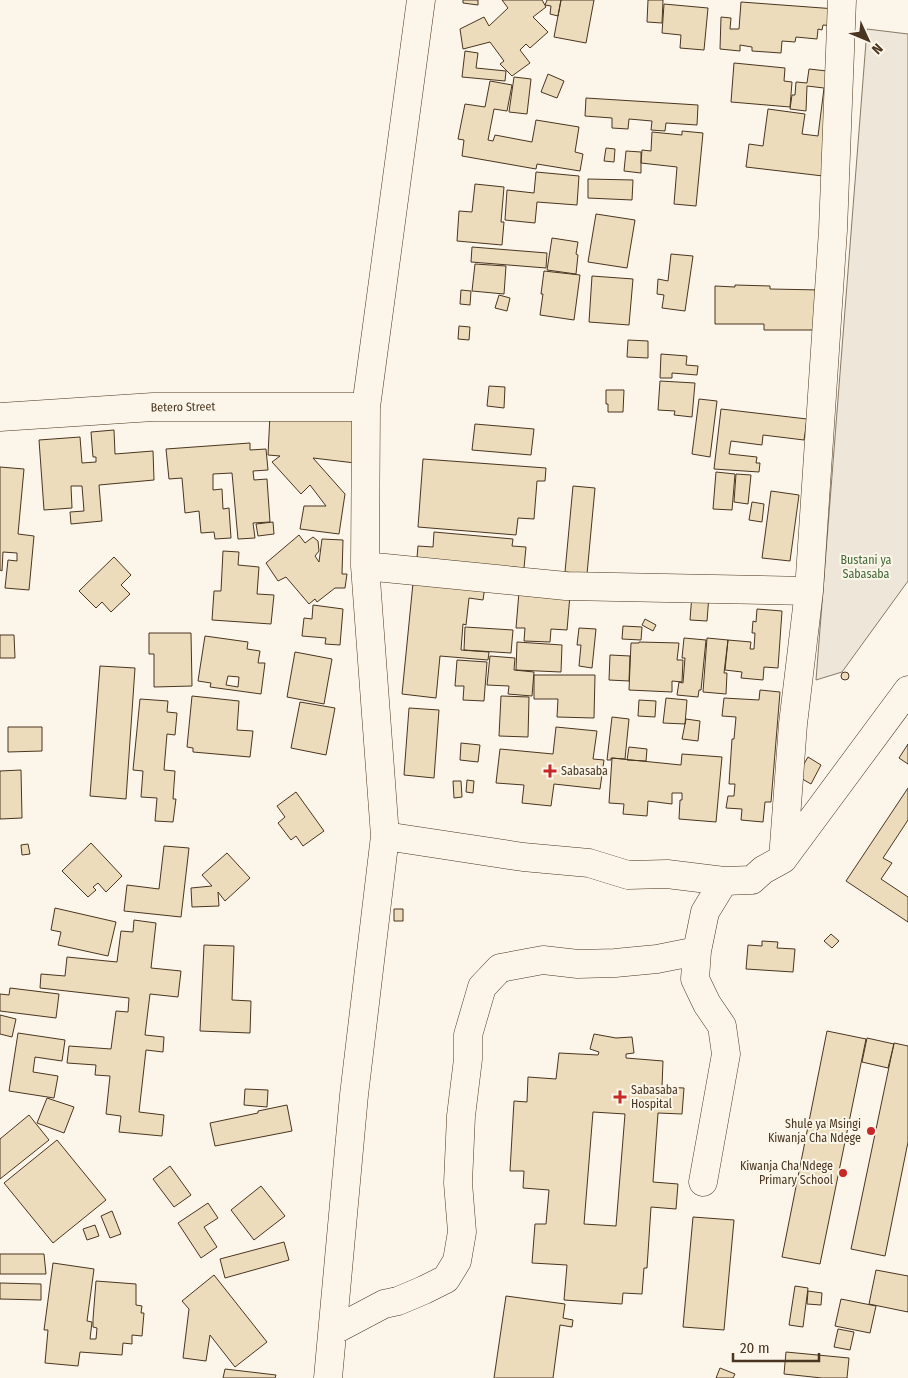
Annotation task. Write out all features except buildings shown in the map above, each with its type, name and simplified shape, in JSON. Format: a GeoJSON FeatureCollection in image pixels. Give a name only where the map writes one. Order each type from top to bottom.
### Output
{"type":"FeatureCollection","features":[{"type":"Feature","properties":{"kind":"street"},"geometry":{"type":"LineString","coordinates":[[328,1378],[354,1095],[385,836],[366,566],[366,406],[421,0]]}},
{"type":"Feature","properties":{"kind":"street"},"geometry":{"type":"LineString","coordinates":[[783,859],[793,724],[809,591],[832,230],[842,0]]}},
{"type":"Feature","properties":{"kind":"street","name":"Betero Street"},"geometry":{"type":"LineString","coordinates":[[0,417],[153,407],[366,406]]}},
{"type":"Feature","properties":{"kind":"street"},"geometry":{"type":"LineString","coordinates":[[366,566],[566,586],[809,591]]}},
{"type":"Feature","properties":{"kind":"street"},"geometry":{"type":"LineString","coordinates":[[385,836],[513,856],[589,863],[628,875],[668,874],[724,881],[752,880],[763,870],[783,859],[908,690]]}},
{"type":"Feature","properties":{"kind":"street"},"geometry":{"type":"LineString","coordinates":[[704,1182],[726,1054],[722,1026],[707,1004],[694,978],[705,912],[724,881]]}},
{"type":"Feature","properties":{"kind":"street"},"geometry":{"type":"LineString","coordinates":[[333,1331],[384,1304],[398,1301],[446,1279],[457,1261],[462,1232],[458,1183],[461,1116],[468,1059],[468,1034],[482,986],[500,968],[543,960],[578,964],[615,963],[657,959],[697,951]]}},
{"type":"Feature","properties":{"kind":"green space","name":"Bustani ya Sabasaba"},"geometry":{"type":"Polygon","coordinates":[[[867,29],[908,34],[908,581],[842,672],[816,680],[867,29]]]}},
{"type":"Feature","properties":{"kind":"place","name":"Sabasaba"},"geometry":{"type":"Point","coordinates":[550,771]}},
{"type":"Feature","properties":{"kind":"place","name":"Sabasaba Hospital"},"geometry":{"type":"Point","coordinates":[620,1097]}},
{"type":"Feature","properties":{"kind":"place","name":"Shule ya Msingi Kiwanja Cha Ndege"},"geometry":{"type":"Point","coordinates":[871,1131]}},
{"type":"Feature","properties":{"kind":"place","name":"Kiwanja Cha Ndege Primary School"},"geometry":{"type":"Point","coordinates":[843,1173]}}]}
